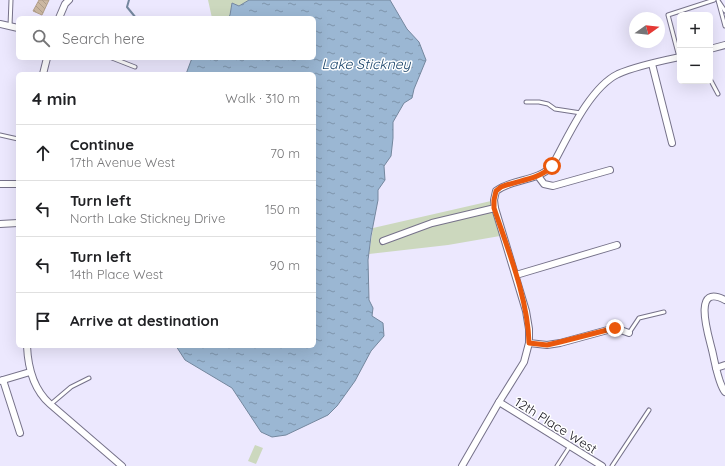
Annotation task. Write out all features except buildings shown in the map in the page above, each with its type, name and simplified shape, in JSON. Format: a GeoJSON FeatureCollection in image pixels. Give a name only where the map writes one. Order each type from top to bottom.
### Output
{"type":"FeatureCollection","features":[{"type":"Feature","properties":{"kind":"street"},"geometry":{"type":"LineString","coordinates":[[60,16],[65,4],[69,0]]}},
{"type":"Feature","properties":{"kind":"street"},"geometry":{"type":"LineString","coordinates":[[0,24],[16,28]]}},
{"type":"Feature","properties":{"kind":"street"},"geometry":{"type":"LineString","coordinates":[[713,48],[725,45]]}},
{"type":"Feature","properties":{"kind":"street"},"geometry":{"type":"LineString","coordinates":[[462,466],[524,362],[529,343],[529,329],[526,311],[494,208],[496,191],[511,183],[538,176],[546,172],[552,166],[588,101],[603,84],[618,74],[677,58]]}},
{"type":"Feature","properties":{"kind":"street"},"geometry":{"type":"LineString","coordinates":[[43,72],[46,60]]}},
{"type":"Feature","properties":{"kind":"street"},"geometry":{"type":"LineString","coordinates":[[652,64],[672,143]]}},
{"type":"Feature","properties":{"kind":"street"},"geometry":{"type":"LineString","coordinates":[[538,176],[544,184],[552,186],[610,170]]}},
{"type":"Feature","properties":{"kind":"street"},"geometry":{"type":"LineString","coordinates":[[0,184],[16,184]]}},
{"type":"Feature","properties":{"kind":"street"},"geometry":{"type":"LineString","coordinates":[[383,241],[432,223],[494,208]]}},
{"type":"Feature","properties":{"kind":"street"},"geometry":{"type":"LineString","coordinates":[[0,224],[16,223]]}},
{"type":"Feature","properties":{"kind":"street"},"geometry":{"type":"LineString","coordinates":[[516,275],[617,245]]}},
{"type":"Feature","properties":{"kind":"street"},"geometry":{"type":"LineString","coordinates":[[724,390],[716,368],[704,320],[704,311],[708,299],[712,297],[719,297],[725,300]]}},
{"type":"Feature","properties":{"kind":"street"},"geometry":{"type":"LineString","coordinates":[[529,343],[547,345],[615,328],[629,333]]}},
{"type":"Feature","properties":{"kind":"street"},"geometry":{"type":"LineString","coordinates":[[27,348],[30,372],[39,391],[50,404],[122,466]]}},
{"type":"Feature","properties":{"kind":"street"},"geometry":{"type":"LineString","coordinates":[[716,368],[725,365]]}},
{"type":"Feature","properties":{"kind":"street"},"geometry":{"type":"LineString","coordinates":[[20,433],[1,381],[30,372]]}},
{"type":"Feature","properties":{"kind":"street","name":"12th Place West"},"geometry":{"type":"LineString","coordinates":[[499,402],[602,466]]}},
{"type":"Feature","properties":{"kind":"lane"},"geometry":{"type":"LineString","coordinates":[[10,26],[11,0]]}},
{"type":"Feature","properties":{"kind":"lane"},"geometry":{"type":"LineString","coordinates":[[677,49],[668,15],[714,0]]}},
{"type":"Feature","properties":{"kind":"lane"},"geometry":{"type":"LineString","coordinates":[[718,0],[725,11]]}},
{"type":"Feature","properties":{"kind":"lane"},"geometry":{"type":"LineString","coordinates":[[718,0],[725,26]]}},
{"type":"Feature","properties":{"kind":"lane"},"geometry":{"type":"LineString","coordinates":[[117,60],[135,67]]}},
{"type":"Feature","properties":{"kind":"lane"},"geometry":{"type":"LineString","coordinates":[[713,84],[718,94]]}},
{"type":"Feature","properties":{"kind":"lane"},"geometry":{"type":"LineString","coordinates":[[526,102],[548,104],[556,109],[581,114]]}},
{"type":"Feature","properties":{"kind":"lane"},"geometry":{"type":"LineString","coordinates":[[0,135],[16,138]]}},
{"type":"Feature","properties":{"kind":"lane"},"geometry":{"type":"LineString","coordinates":[[629,333],[639,318],[664,312]]}},
{"type":"Feature","properties":{"kind":"lane"},"geometry":{"type":"LineString","coordinates":[[50,404],[71,387],[88,378]]}},
{"type":"Feature","properties":{"kind":"lane"},"geometry":{"type":"LineString","coordinates":[[612,466],[649,410]]}},
{"type":"Feature","properties":{"kind":"lane"},"geometry":{"type":"LineString","coordinates":[[557,466],[570,446]]}},
{"type":"Feature","properties":{"kind":"green space"},"geometry":{"type":"Polygon","coordinates":[[[208,0],[249,0],[239,6],[232,3],[229,16],[212,16],[208,0]]]}},
{"type":"Feature","properties":{"kind":"green space"},"geometry":{"type":"Polygon","coordinates":[[[491,201],[500,236],[448,245],[369,254],[373,228],[491,201]]]}},
{"type":"Feature","properties":{"kind":"green space"},"geometry":{"type":"Polygon","coordinates":[[[255,445],[263,448],[256,464],[248,461],[255,445]]]}},
{"type":"Feature","properties":{"kind":"water","name":"Lake Stickney"},"geometry":{"type":"Polygon","coordinates":[[[249,0],[390,0],[407,29],[419,42],[426,60],[414,89],[412,98],[404,103],[393,122],[391,156],[384,166],[385,180],[378,190],[378,200],[371,236],[368,260],[369,300],[373,308],[372,316],[383,323],[384,336],[371,351],[355,381],[337,406],[328,415],[286,435],[272,437],[261,432],[232,388],[185,360],[177,348],[316,348],[316,72],[187,72],[191,60],[316,60],[316,16],[229,16],[232,3],[239,6],[249,0]]]}},
{"type":"Feature","properties":{"kind":"waterway"},"geometry":{"type":"LineString","coordinates":[[129,0],[127,7],[134,16]]}},
{"type":"Feature","properties":{"kind":"route"},"geometry":{"type":"LineString","coordinates":[[552,166],[546,172],[538,176],[501,187],[496,191],[494,200],[494,208],[526,311],[529,329],[529,343],[547,345],[615,328]]}}]}
